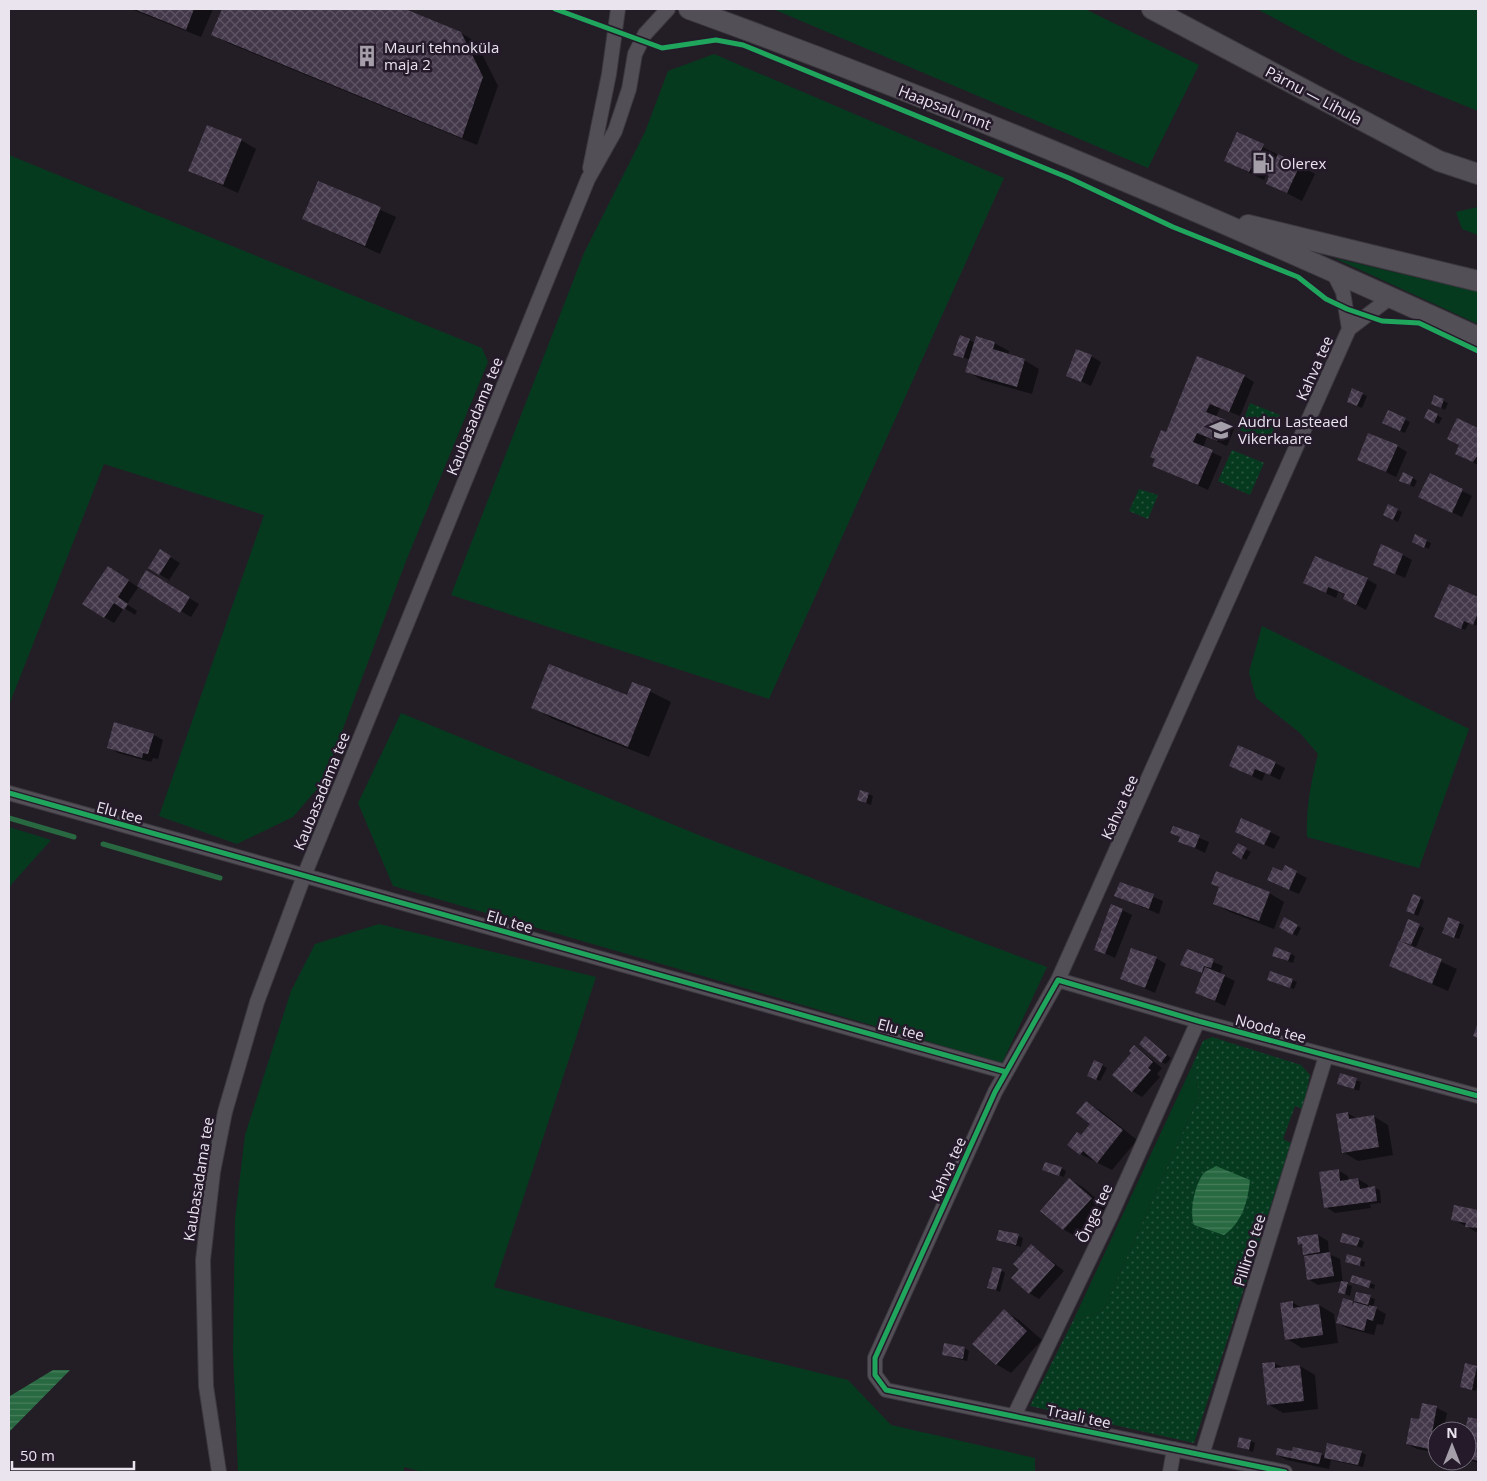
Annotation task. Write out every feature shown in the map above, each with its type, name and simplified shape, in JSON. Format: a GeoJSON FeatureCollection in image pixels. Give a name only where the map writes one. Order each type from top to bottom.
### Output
{"type":"FeatureCollection","features":[{"type":"Feature","properties":{"kind":"main road","name":"Haapsalu mnt"},"geometry":{"type":"LineString","coordinates":[[689,9],[1010,133],[1198,213]]}},
{"type":"Feature","properties":{"kind":"main road","name":"Pärnu — Lihula"},"geometry":{"type":"LineString","coordinates":[[1152,9],[1439,161],[1478,174]]}},
{"type":"Feature","properties":{"kind":"main road"},"geometry":{"type":"LineString","coordinates":[[1198,213],[1478,337]]}},
{"type":"Feature","properties":{"kind":"main road"},"geometry":{"type":"LineString","coordinates":[[1198,213],[1478,281]]}},
{"type":"Feature","properties":{"kind":"street","name":"Kaubasadama tee"},"geometry":{"type":"LineString","coordinates":[[588,179],[596,129],[609,74],[618,9]]}},
{"type":"Feature","properties":{"kind":"street","name":"Kaubasadama tee"},"geometry":{"type":"LineString","coordinates":[[219,1472],[206,1386],[203,1260],[213,1172],[225,1112],[258,1002],[304,876],[588,179],[614,131],[629,88],[635,54],[645,34],[668,9]]}},
{"type":"Feature","properties":{"kind":"street","name":"Kahva tee"},"geometry":{"type":"LineString","coordinates":[[1334,272],[1343,292],[1349,329]]}},
{"type":"Feature","properties":{"kind":"street","name":"Kahva tee"},"geometry":{"type":"LineString","coordinates":[[875,1375],[875,1358],[994,1092],[1058,980],[1349,329],[1391,297]]}},
{"type":"Feature","properties":{"kind":"street","name":"Elu tee"},"geometry":{"type":"LineString","coordinates":[[9,793],[1006,1072]]}},
{"type":"Feature","properties":{"kind":"street","name":"Nooda tee"},"geometry":{"type":"LineString","coordinates":[[1058,980],[1198,1021],[1478,1096]]}},
{"type":"Feature","properties":{"kind":"street","name":"Õnge tee"},"geometry":{"type":"LineString","coordinates":[[1014,1416],[1111,1215],[1198,1021]]}},
{"type":"Feature","properties":{"kind":"street","name":"Pilliroo tee"},"geometry":{"type":"LineString","coordinates":[[1202,1454],[1326,1056]]}},
{"type":"Feature","properties":{"kind":"street","name":"Traali tee"},"geometry":{"type":"LineString","coordinates":[[875,1375],[886,1390],[1285,1472]]}},
{"type":"Feature","properties":{"kind":"street"},"geometry":{"type":"LineString","coordinates":[[1170,1472],[1174,1448]]}},
{"type":"Feature","properties":{"kind":"shaded area"},"geometry":{"type":"Polygon","coordinates":[[[773,9],[1085,9],[1199,65],[1148,168],[773,9]]]}},
{"type":"Feature","properties":{"kind":"shaded area"},"geometry":{"type":"Polygon","coordinates":[[[1257,9],[1478,9],[1478,111],[1352,60],[1257,9]]]}},
{"type":"Feature","properties":{"kind":"shaded area"},"geometry":{"type":"Polygon","coordinates":[[[714,54],[1004,178],[769,699],[451,595],[584,253],[645,132],[668,71],[714,54]]]}},
{"type":"Feature","properties":{"kind":"shaded area"},"geometry":{"type":"Polygon","coordinates":[[[9,155],[482,348],[488,362],[406,561],[323,782],[293,817],[237,844],[159,816],[264,515],[104,464],[9,705],[9,155]]]}},
{"type":"Feature","properties":{"kind":"shaded area"},"geometry":{"type":"Polygon","coordinates":[[[1478,207],[1478,235],[1462,229],[1456,212],[1478,207]]]}},
{"type":"Feature","properties":{"kind":"shaded area"},"geometry":{"type":"Polygon","coordinates":[[[1334,258],[1478,292],[1478,324],[1354,267],[1334,258]]]}},
{"type":"Feature","properties":{"kind":"shaded area"},"geometry":{"type":"Polygon","coordinates":[[[1250,403],[1280,415],[1268,442],[1240,430],[1250,403]]]}},
{"type":"Feature","properties":{"kind":"shaded area"},"geometry":{"type":"Polygon","coordinates":[[[1232,450],[1264,463],[1250,495],[1218,481],[1232,450]]]}},
{"type":"Feature","properties":{"kind":"shaded area"},"geometry":{"type":"Polygon","coordinates":[[[1139,489],[1158,495],[1148,519],[1129,511],[1139,489]]]}},
{"type":"Feature","properties":{"kind":"shaded area"},"geometry":{"type":"Polygon","coordinates":[[[1262,626],[1469,729],[1419,868],[1307,837],[1307,816],[1318,754],[1300,733],[1256,698],[1249,672],[1262,626]]]}},
{"type":"Feature","properties":{"kind":"shaded area"},"geometry":{"type":"Polygon","coordinates":[[[401,713],[706,838],[1047,967],[1002,1063],[393,886],[358,803],[401,713]]]}},
{"type":"Feature","properties":{"kind":"shaded area"},"geometry":{"type":"Polygon","coordinates":[[[9,827],[51,840],[9,887],[9,827]]]}},
{"type":"Feature","properties":{"kind":"shaded area"},"geometry":{"type":"Polygon","coordinates":[[[379,924],[596,977],[494,1287],[705,1345],[848,1380],[891,1425],[1035,1458],[1035,1472],[422,1472],[404,1467],[404,1472],[238,1472],[233,1351],[235,1219],[245,1135],[291,991],[315,944],[379,924]]]}},
{"type":"Feature","properties":{"kind":"shaded area"},"geometry":{"type":"Polygon","coordinates":[[[1212,1037],[1301,1065],[1310,1075],[1303,1109],[1295,1106],[1283,1139],[1291,1143],[1194,1443],[1030,1406],[1073,1321],[1103,1311],[1200,1094],[1192,1066],[1203,1041],[1212,1037]]]}},
{"type":"Feature","properties":{"kind":"shaded area"},"geometry":{"type":"Polygon","coordinates":[[[1192,1066],[1200,1094],[1103,1311],[1073,1321],[1192,1066]]]}},
{"type":"Feature","properties":{"kind":"shaded area"},"geometry":{"type":"Polygon","coordinates":[[[1216,1166],[1250,1180],[1248,1196],[1240,1218],[1224,1235],[1194,1225],[1192,1213],[1196,1190],[1201,1177],[1205,1172],[1216,1166]]]}},
{"type":"Feature","properties":{"kind":"shaded area"},"geometry":{"type":"Polygon","coordinates":[[[53,1370],[70,1370],[9,1432],[10,1396],[53,1370]]]}},
{"type":"Feature","properties":{"kind":"building"},"geometry":{"type":"Polygon","coordinates":[[[134,9],[194,9],[186,30],[134,9]]]}},
{"type":"Feature","properties":{"kind":"building","name":"Mauri tehnoküla maja 2"},"geometry":{"type":"Polygon","coordinates":[[[222,9],[405,9],[461,32],[483,77],[462,138],[211,35],[222,9]]]}},
{"type":"Feature","properties":{"kind":"building"},"geometry":{"type":"Polygon","coordinates":[[[207,125],[242,139],[223,185],[188,171],[207,125]]]}},
{"type":"Feature","properties":{"kind":"building","name":"Olerex"},"geometry":{"type":"Polygon","coordinates":[[[1237,132],[1264,144],[1259,155],[1274,162],[1278,154],[1300,165],[1287,193],[1266,184],[1269,176],[1251,168],[1249,172],[1224,161],[1237,132]]]}},
{"type":"Feature","properties":{"kind":"building"},"geometry":{"type":"Polygon","coordinates":[[[318,181],[381,207],[365,246],[302,219],[318,181]]]}},
{"type":"Feature","properties":{"kind":"building"},"geometry":{"type":"Polygon","coordinates":[[[960,335],[970,339],[963,358],[953,355],[960,335]]]}},
{"type":"Feature","properties":{"kind":"building"},"geometry":{"type":"Polygon","coordinates":[[[976,336],[995,342],[993,349],[1025,359],[1017,387],[965,372],[976,336]]]}},
{"type":"Feature","properties":{"kind":"building"},"geometry":{"type":"Polygon","coordinates":[[[1076,349],[1092,355],[1081,382],[1066,376],[1076,349]]]}},
{"type":"Feature","properties":{"kind":"building"},"geometry":{"type":"Polygon","coordinates":[[[1197,356],[1245,375],[1229,412],[1210,404],[1206,412],[1226,420],[1217,441],[1197,433],[1193,442],[1213,450],[1198,485],[1152,466],[1155,459],[1150,457],[1161,430],[1166,432],[1197,356]]]}},
{"type":"Feature","properties":{"kind":"building"},"geometry":{"type":"Polygon","coordinates":[[[1352,388],[1363,393],[1357,406],[1347,402],[1352,388]]]}},
{"type":"Feature","properties":{"kind":"building"},"geometry":{"type":"Polygon","coordinates":[[[1434,395],[1444,399],[1441,408],[1431,404],[1434,395]]]}},
{"type":"Feature","properties":{"kind":"building"},"geometry":{"type":"Polygon","coordinates":[[[1428,409],[1438,414],[1434,423],[1424,418],[1428,409]]]}},
{"type":"Feature","properties":{"kind":"building"},"geometry":{"type":"Polygon","coordinates":[[[1388,410],[1406,418],[1400,431],[1382,423],[1388,410]]]}},
{"type":"Feature","properties":{"kind":"building"},"geometry":{"type":"Polygon","coordinates":[[[1457,418],[1478,428],[1478,455],[1473,462],[1455,454],[1459,445],[1447,439],[1457,418]]]}},
{"type":"Feature","properties":{"kind":"building"},"geometry":{"type":"Polygon","coordinates":[[[1368,433],[1398,445],[1386,472],[1357,460],[1368,433]]]}},
{"type":"Feature","properties":{"kind":"building"},"geometry":{"type":"Polygon","coordinates":[[[1403,472],[1413,477],[1410,485],[1399,481],[1403,472]]]}},
{"type":"Feature","properties":{"kind":"building"},"geometry":{"type":"Polygon","coordinates":[[[1430,473],[1463,489],[1452,513],[1418,497],[1430,473]]]}},
{"type":"Feature","properties":{"kind":"building"},"geometry":{"type":"Polygon","coordinates":[[[1388,504],[1398,509],[1393,520],[1383,515],[1388,504]]]}},
{"type":"Feature","properties":{"kind":"building"},"geometry":{"type":"Polygon","coordinates":[[[1415,534],[1427,540],[1424,548],[1412,542],[1415,534]]]}},
{"type":"Feature","properties":{"kind":"building"},"geometry":{"type":"Polygon","coordinates":[[[1381,544],[1403,554],[1395,574],[1373,565],[1381,544]]]}},
{"type":"Feature","properties":{"kind":"building"},"geometry":{"type":"Polygon","coordinates":[[[160,549],[171,556],[159,575],[148,568],[160,549]]]}},
{"type":"Feature","properties":{"kind":"building"},"geometry":{"type":"Polygon","coordinates":[[[1315,556],[1368,578],[1356,605],[1343,599],[1345,594],[1328,587],[1326,593],[1303,583],[1315,556]]]}},
{"type":"Feature","properties":{"kind":"building"},"geometry":{"type":"Polygon","coordinates":[[[108,566],[129,580],[118,597],[128,604],[124,610],[114,603],[104,618],[82,604],[108,566]]]}},
{"type":"Feature","properties":{"kind":"building"},"geometry":{"type":"Polygon","coordinates":[[[146,570],[190,597],[180,613],[137,586],[146,570]]]}},
{"type":"Feature","properties":{"kind":"building"},"geometry":{"type":"Polygon","coordinates":[[[1449,584],[1478,597],[1478,613],[1473,625],[1464,621],[1461,629],[1434,617],[1449,584]]]}},
{"type":"Feature","properties":{"kind":"building"},"geometry":{"type":"Polygon","coordinates":[[[549,664],[627,695],[632,682],[651,689],[628,747],[531,708],[549,664]]]}},
{"type":"Feature","properties":{"kind":"building"},"geometry":{"type":"Polygon","coordinates":[[[114,722],[154,734],[148,754],[143,753],[142,758],[107,748],[114,722]]]}},
{"type":"Feature","properties":{"kind":"building"},"geometry":{"type":"Polygon","coordinates":[[[1238,745],[1276,762],[1270,775],[1255,769],[1252,776],[1229,766],[1238,745]]]}},
{"type":"Feature","properties":{"kind":"building"},"geometry":{"type":"Polygon","coordinates":[[[860,790],[869,793],[866,803],[857,800],[860,790]]]}},
{"type":"Feature","properties":{"kind":"building"},"geometry":{"type":"Polygon","coordinates":[[[1241,818],[1271,831],[1264,845],[1235,832],[1241,818]]]}},
{"type":"Feature","properties":{"kind":"building"},"geometry":{"type":"Polygon","coordinates":[[[1173,826],[1200,835],[1195,848],[1178,842],[1180,837],[1170,833],[1173,826]]]}},
{"type":"Feature","properties":{"kind":"building"},"geometry":{"type":"Polygon","coordinates":[[[1238,843],[1247,848],[1241,859],[1232,853],[1238,843]]]}},
{"type":"Feature","properties":{"kind":"building"},"geometry":{"type":"Polygon","coordinates":[[[1285,865],[1297,871],[1289,890],[1267,880],[1273,867],[1282,871],[1285,865]]]}},
{"type":"Feature","properties":{"kind":"building"},"geometry":{"type":"Polygon","coordinates":[[[1216,871],[1270,892],[1259,921],[1213,904],[1219,887],[1211,884],[1216,871]]]}},
{"type":"Feature","properties":{"kind":"building"},"geometry":{"type":"Polygon","coordinates":[[[1120,882],[1154,894],[1149,909],[1114,896],[1120,882]]]}},
{"type":"Feature","properties":{"kind":"building"},"geometry":{"type":"Polygon","coordinates":[[[1413,894],[1421,897],[1414,914],[1406,911],[1413,894]]]}},
{"type":"Feature","properties":{"kind":"building"},"geometry":{"type":"Polygon","coordinates":[[[1111,904],[1123,909],[1105,954],[1094,950],[1111,904]]]}},
{"type":"Feature","properties":{"kind":"building"},"geometry":{"type":"Polygon","coordinates":[[[1284,917],[1298,925],[1292,935],[1279,927],[1284,917]]]}},
{"type":"Feature","properties":{"kind":"building"},"geometry":{"type":"Polygon","coordinates":[[[1448,917],[1460,922],[1454,938],[1442,933],[1448,917]]]}},
{"type":"Feature","properties":{"kind":"building"},"geometry":{"type":"Polygon","coordinates":[[[1408,919],[1420,924],[1411,945],[1400,941],[1408,919]]]}},
{"type":"Feature","properties":{"kind":"building"},"geometry":{"type":"Polygon","coordinates":[[[1399,941],[1442,959],[1432,984],[1389,966],[1399,941]]]}},
{"type":"Feature","properties":{"kind":"building"},"geometry":{"type":"Polygon","coordinates":[[[1275,947],[1291,953],[1288,961],[1272,956],[1275,947]]]}},
{"type":"Feature","properties":{"kind":"building"},"geometry":{"type":"Polygon","coordinates":[[[1131,948],[1157,957],[1145,988],[1120,979],[1131,948]]]}},
{"type":"Feature","properties":{"kind":"building"},"geometry":{"type":"Polygon","coordinates":[[[1187,949],[1214,959],[1211,968],[1204,966],[1202,973],[1180,965],[1187,949]]]}},
{"type":"Feature","properties":{"kind":"building"},"geometry":{"type":"Polygon","coordinates":[[[1205,967],[1225,975],[1215,1001],[1195,993],[1205,967]]]}},
{"type":"Feature","properties":{"kind":"building"},"geometry":{"type":"Polygon","coordinates":[[[1270,971],[1293,979],[1290,988],[1267,980],[1270,971]]]}},
{"type":"Feature","properties":{"kind":"building"},"geometry":{"type":"Polygon","coordinates":[[[1478,1023],[1478,1038],[1473,1036],[1478,1023]]]}},
{"type":"Feature","properties":{"kind":"building"},"geometry":{"type":"Polygon","coordinates":[[[1145,1036],[1167,1055],[1161,1063],[1139,1044],[1145,1036]]]}},
{"type":"Feature","properties":{"kind":"building"},"geometry":{"type":"Polygon","coordinates":[[[1134,1045],[1153,1062],[1148,1068],[1151,1070],[1132,1092],[1112,1075],[1131,1053],[1129,1051],[1134,1045]]]}},
{"type":"Feature","properties":{"kind":"building"},"geometry":{"type":"Polygon","coordinates":[[[1094,1060],[1103,1064],[1096,1080],[1087,1076],[1094,1060]]]}},
{"type":"Feature","properties":{"kind":"building"},"geometry":{"type":"Polygon","coordinates":[[[1340,1073],[1357,1078],[1354,1089],[1337,1084],[1340,1073]]]}},
{"type":"Feature","properties":{"kind":"building"},"geometry":{"type":"Polygon","coordinates":[[[1086,1101],[1123,1130],[1097,1163],[1083,1151],[1080,1155],[1067,1145],[1077,1132],[1081,1135],[1090,1124],[1076,1113],[1086,1101]]]}},
{"type":"Feature","properties":{"kind":"building"},"geometry":{"type":"Polygon","coordinates":[[[1348,1112],[1349,1119],[1374,1115],[1379,1147],[1342,1153],[1336,1114],[1348,1112]]]}},
{"type":"Feature","properties":{"kind":"building"},"geometry":{"type":"Polygon","coordinates":[[[1045,1162],[1062,1167],[1059,1176],[1042,1170],[1045,1162]]]}},
{"type":"Feature","properties":{"kind":"building"},"geometry":{"type":"Polygon","coordinates":[[[1339,1169],[1340,1181],[1358,1178],[1360,1189],[1375,1186],[1377,1201],[1324,1208],[1319,1172],[1339,1169]]]}},
{"type":"Feature","properties":{"kind":"building"},"geometry":{"type":"Polygon","coordinates":[[[1069,1178],[1092,1198],[1063,1230],[1040,1211],[1069,1178]]]}},
{"type":"Feature","properties":{"kind":"building"},"geometry":{"type":"Polygon","coordinates":[[[1454,1205],[1478,1210],[1478,1228],[1465,1227],[1466,1223],[1451,1220],[1454,1205]]]}},
{"type":"Feature","properties":{"kind":"building"},"geometry":{"type":"Polygon","coordinates":[[[999,1230],[1019,1234],[1016,1245],[996,1240],[999,1230]]]}},
{"type":"Feature","properties":{"kind":"building"},"geometry":{"type":"Polygon","coordinates":[[[1342,1233],[1360,1238],[1357,1246],[1340,1242],[1342,1233]]]}},
{"type":"Feature","properties":{"kind":"building"},"geometry":{"type":"Polygon","coordinates":[[[1318,1234],[1320,1252],[1303,1255],[1302,1244],[1298,1245],[1297,1237],[1318,1234]]]}},
{"type":"Feature","properties":{"kind":"building"},"geometry":{"type":"Polygon","coordinates":[[[1031,1244],[1055,1265],[1029,1294],[1011,1278],[1019,1269],[1013,1264],[1031,1244]]]}},
{"type":"Feature","properties":{"kind":"building"},"geometry":{"type":"Polygon","coordinates":[[[1330,1252],[1334,1276],[1307,1280],[1304,1256],[1330,1252]]]}},
{"type":"Feature","properties":{"kind":"building"},"geometry":{"type":"Polygon","coordinates":[[[1347,1254],[1361,1258],[1360,1266],[1345,1262],[1347,1254]]]}},
{"type":"Feature","properties":{"kind":"building"},"geometry":{"type":"Polygon","coordinates":[[[993,1267],[1002,1269],[996,1290],[987,1288],[993,1267]]]}},
{"type":"Feature","properties":{"kind":"building"},"geometry":{"type":"Polygon","coordinates":[[[1352,1275],[1371,1281],[1369,1288],[1350,1282],[1352,1275]]]}},
{"type":"Feature","properties":{"kind":"building"},"geometry":{"type":"Polygon","coordinates":[[[1341,1281],[1348,1282],[1345,1294],[1338,1293],[1341,1281]]]}},
{"type":"Feature","properties":{"kind":"building"},"geometry":{"type":"Polygon","coordinates":[[[1356,1292],[1371,1295],[1368,1305],[1354,1301],[1356,1292]]]}},
{"type":"Feature","properties":{"kind":"building"},"geometry":{"type":"Polygon","coordinates":[[[1343,1298],[1353,1301],[1352,1306],[1354,1302],[1368,1306],[1367,1310],[1369,1305],[1377,1307],[1373,1321],[1367,1319],[1364,1331],[1336,1323],[1343,1298]]]}},
{"type":"Feature","properties":{"kind":"building"},"geometry":{"type":"Polygon","coordinates":[[[1293,1301],[1293,1308],[1319,1304],[1323,1335],[1285,1340],[1280,1303],[1293,1301]]]}},
{"type":"Feature","properties":{"kind":"building"},"geometry":{"type":"Polygon","coordinates":[[[1004,1309],[1027,1331],[996,1365],[972,1344],[1004,1309]]]}},
{"type":"Feature","properties":{"kind":"building"},"geometry":{"type":"Polygon","coordinates":[[[944,1343],[965,1347],[963,1359],[942,1355],[944,1343]]]}},
{"type":"Feature","properties":{"kind":"building"},"geometry":{"type":"Polygon","coordinates":[[[1275,1362],[1275,1368],[1300,1365],[1304,1401],[1267,1405],[1262,1363],[1275,1362]]]}},
{"type":"Feature","properties":{"kind":"building"},"geometry":{"type":"Polygon","coordinates":[[[1465,1363],[1477,1366],[1472,1390],[1460,1387],[1465,1363]]]}},
{"type":"Feature","properties":{"kind":"building"},"geometry":{"type":"Polygon","coordinates":[[[1422,1403],[1437,1406],[1434,1421],[1427,1421],[1427,1449],[1406,1444],[1411,1418],[1419,1419],[1422,1403]]]}},
{"type":"Feature","properties":{"kind":"building"},"geometry":{"type":"Polygon","coordinates":[[[1468,1417],[1478,1419],[1478,1461],[1477,1421],[1467,1421],[1468,1417]]]}},
{"type":"Feature","properties":{"kind":"building"},"geometry":{"type":"Polygon","coordinates":[[[1239,1437],[1251,1440],[1249,1450],[1237,1447],[1239,1437]]]}},
{"type":"Feature","properties":{"kind":"building"},"geometry":{"type":"Polygon","coordinates":[[[1327,1443],[1362,1451],[1358,1465],[1324,1458],[1327,1443]]]}},
{"type":"Feature","properties":{"kind":"building"},"geometry":{"type":"Polygon","coordinates":[[[1293,1447],[1322,1453],[1319,1464],[1276,1455],[1277,1448],[1292,1451],[1293,1447]]]}},
{"type":"Feature","properties":{"kind":"waterway"},"geometry":{"type":"LineString","coordinates":[[9,818],[74,837]]}},
{"type":"Feature","properties":{"kind":"waterway"},"geometry":{"type":"LineString","coordinates":[[103,844],[220,878]]}},
{"type":"Feature","properties":{"kind":"cycle path"},"geometry":{"type":"LineString","coordinates":[[555,9],[662,48],[716,40],[743,45],[1069,178],[1173,227],[1298,277],[1326,299],[1347,309],[1382,321],[1419,323],[1478,351]]}},
{"type":"Feature","properties":{"kind":"cycle path"},"geometry":{"type":"LineString","coordinates":[[9,793],[1006,1072]]}},
{"type":"Feature","properties":{"kind":"cycle path"},"geometry":{"type":"LineString","coordinates":[[1285,1472],[886,1390],[875,1375],[875,1358],[995,1092],[1058,980],[1198,1021],[1478,1096]]}},
{"type":"Feature","properties":{"kind":"place","name":"Mauri tehnoküla maja 2"},"geometry":{"type":"Point","coordinates":[367,56]}},
{"type":"Feature","properties":{"kind":"place","name":"Olerex"},"geometry":{"type":"Point","coordinates":[1263,163]}},
{"type":"Feature","properties":{"kind":"place","name":"Audru Lasteaed Vikerkaare"},"geometry":{"type":"Point","coordinates":[1221,430]}}]}
